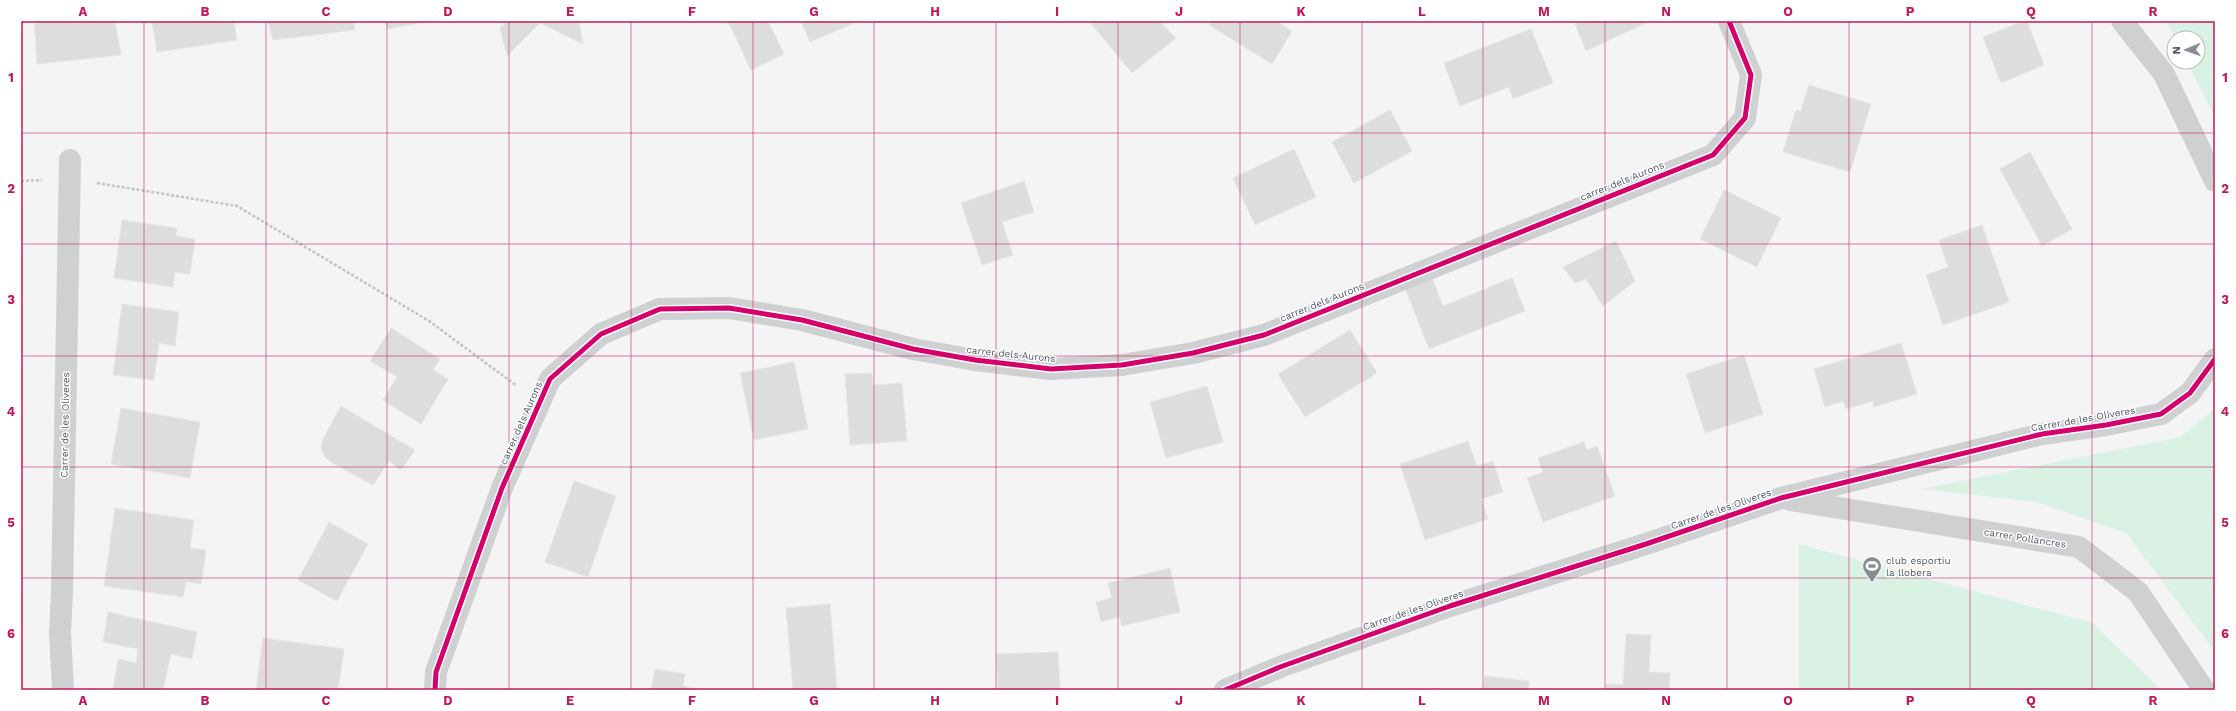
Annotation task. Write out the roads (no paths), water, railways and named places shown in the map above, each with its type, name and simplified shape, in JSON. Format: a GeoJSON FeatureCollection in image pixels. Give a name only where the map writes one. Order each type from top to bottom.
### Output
{"type":"FeatureCollection","features":[{"type":"Feature","properties":{"kind":"street","name":"carrer dels Aurons"},"geometry":{"type":"LineString","coordinates":[[434,690],[436,672],[502,488],[550,378],[601,334],[660,309],[737,309],[802,320],[913,349],[975,360],[1051,369],[1122,365],[1194,353],[1264,335],[1713,155],[1744,118],[1751,75],[1729,21]]}},
{"type":"Feature","properties":{"kind":"street"},"geometry":{"type":"LineString","coordinates":[[2122,21],[2164,74],[2215,181]]}},
{"type":"Feature","properties":{"kind":"street","name":"Carrer de les Oliveres"},"geometry":{"type":"LineString","coordinates":[[63,690],[60,633],[63,583],[70,169]]}},
{"type":"Feature","properties":{"kind":"street","name":"Carrer de les Oliveres"},"geometry":{"type":"LineString","coordinates":[[1225,690],[1280,666],[1450,606],[1646,544],[1781,498],[2042,434],[2106,425],[2161,414],[2190,393],[2215,359]]}},
{"type":"Feature","properties":{"kind":"street","name":"carrer Pollancres"},"geometry":{"type":"LineString","coordinates":[[1781,498],[2079,547],[2138,592],[2204,690]]}},
{"type":"Feature","properties":{"kind":"place","name":"club esportiu la llobera"},"geometry":{"type":"Point","coordinates":[1872,583]}}]}
